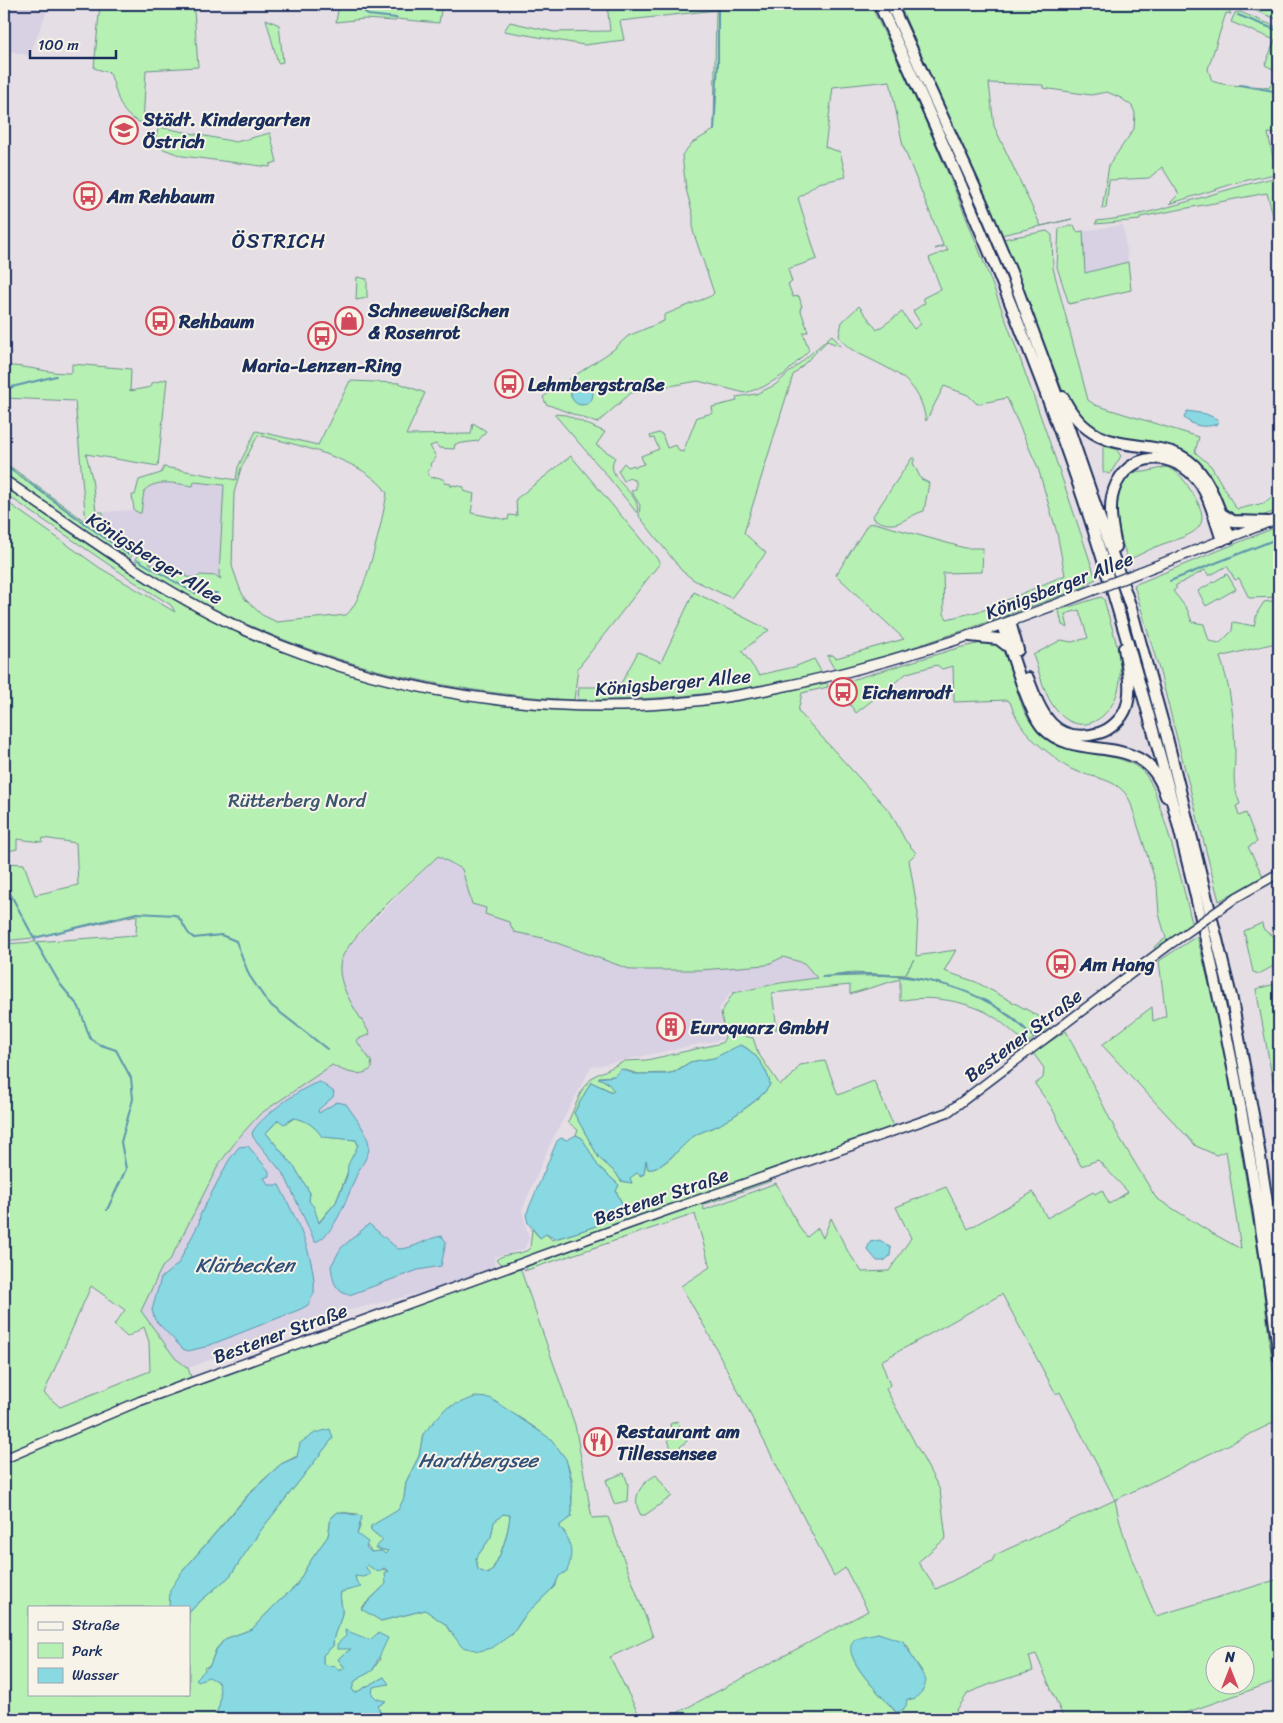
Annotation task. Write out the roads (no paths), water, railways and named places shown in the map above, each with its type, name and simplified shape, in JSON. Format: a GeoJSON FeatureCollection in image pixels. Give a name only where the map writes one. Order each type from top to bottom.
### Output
{"type":"FeatureCollection","features":[{"type":"Feature","properties":{"kind":"highway"},"geometry":{"type":"LineString","coordinates":[[879,4],[945,146],[1020,328],[1065,445],[1113,594],[1159,747],[1218,984],[1262,1231],[1279,1357]]}},
{"type":"Feature","properties":{"kind":"highway"},"geometry":{"type":"LineString","coordinates":[[891,4],[983,205],[1029,320],[1064,399],[1078,421],[1103,439],[1169,452],[1186,460],[1199,471],[1220,513],[1226,539]]}},
{"type":"Feature","properties":{"kind":"highway"},"geometry":{"type":"LineString","coordinates":[[1029,320],[1131,608]]}},
{"type":"Feature","properties":{"kind":"highway"},"geometry":{"type":"LineString","coordinates":[[1226,539],[1201,486],[1183,465],[1167,458],[1151,458],[1138,462],[1126,470],[1117,481],[1113,494],[1111,523],[1131,608],[1167,738],[1232,1000],[1256,1131],[1279,1279]]}},
{"type":"Feature","properties":{"kind":"highway"},"geometry":{"type":"LineString","coordinates":[[1220,513],[1233,522],[1268,522]]}},
{"type":"Feature","properties":{"kind":"highway"},"geometry":{"type":"LineString","coordinates":[[1006,623],[1038,705],[1046,718],[1063,733],[1076,737],[1102,732],[1120,718],[1126,710],[1129,697],[1124,646],[1111,604],[1113,594]]}},
{"type":"Feature","properties":{"kind":"highway"},"geometry":{"type":"LineString","coordinates":[[1006,623],[1010,648],[1030,705],[1040,726],[1048,734],[1078,745],[1134,756],[1145,761],[1155,772],[1164,789],[1182,852],[1189,862]]}},
{"type":"Feature","properties":{"kind":"highway"},"geometry":{"type":"LineString","coordinates":[[970,636],[998,639],[1010,648]]}},
{"type":"Feature","properties":{"kind":"main road","name":"Königsberger Allee"},"geometry":{"type":"LineString","coordinates":[[4,480],[177,596],[247,631],[329,662],[430,690],[506,700],[581,706],[667,703],[759,692],[864,668],[970,636],[1006,623],[1279,518]]}},
{"type":"Feature","properties":{"kind":"street","name":"Bestener Straße"},"geometry":{"type":"LineString","coordinates":[[4,1459],[140,1401],[632,1223],[948,1112],[1165,948],[1236,897],[1279,873]]}},
{"type":"Feature","properties":{"kind":"water"},"geometry":{"type":"Polygon","coordinates":[[[582,383],[590,386],[593,394],[590,402],[582,405],[574,402],[571,394],[574,386],[582,383]]]}},
{"type":"Feature","properties":{"kind":"water"},"geometry":{"type":"Polygon","coordinates":[[[1187,411],[1206,414],[1217,419],[1218,424],[1208,426],[1196,425],[1184,418],[1187,411]]]}},
{"type":"Feature","properties":{"kind":"water"},"geometry":{"type":"Polygon","coordinates":[[[740,1045],[755,1056],[769,1079],[770,1084],[762,1095],[719,1125],[694,1136],[666,1162],[659,1166],[648,1169],[646,1160],[644,1174],[637,1173],[630,1178],[632,1183],[621,1181],[616,1173],[599,1158],[574,1113],[591,1082],[612,1092],[614,1091],[607,1082],[598,1078],[614,1076],[621,1069],[635,1074],[666,1074],[675,1072],[690,1062],[714,1058],[740,1045]]]}},
{"type":"Feature","properties":{"kind":"water","name":"Klärbecken"},"geometry":{"type":"Polygon","coordinates":[[[320,1082],[334,1092],[333,1097],[318,1110],[319,1113],[337,1102],[346,1104],[363,1129],[369,1145],[367,1156],[335,1223],[322,1238],[315,1242],[285,1176],[253,1137],[252,1133],[272,1111],[313,1084],[320,1082]],[[294,1118],[284,1124],[278,1120],[266,1133],[295,1168],[310,1193],[309,1201],[314,1207],[319,1223],[336,1202],[347,1176],[348,1165],[358,1145],[356,1140],[322,1137],[313,1127],[294,1118]]]}},
{"type":"Feature","properties":{"kind":"water"},"geometry":{"type":"Polygon","coordinates":[[[576,1135],[582,1138],[598,1166],[619,1185],[616,1191],[624,1208],[611,1219],[592,1227],[555,1239],[546,1234],[540,1238],[528,1223],[526,1215],[557,1141],[561,1138],[567,1140],[576,1135]]]}},
{"type":"Feature","properties":{"kind":"water","name":"Klärbecken"},"geometry":{"type":"Polygon","coordinates":[[[248,1146],[269,1171],[269,1176],[264,1178],[269,1185],[279,1185],[298,1223],[312,1265],[314,1293],[308,1305],[301,1309],[205,1347],[188,1351],[183,1349],[155,1320],[152,1310],[161,1278],[178,1264],[199,1223],[200,1215],[229,1160],[239,1147],[248,1146]]]}},
{"type":"Feature","properties":{"kind":"water"},"geometry":{"type":"Polygon","coordinates":[[[369,1224],[398,1249],[404,1249],[442,1236],[446,1242],[441,1266],[418,1270],[349,1295],[340,1291],[335,1284],[331,1266],[341,1248],[369,1224]]]}},
{"type":"Feature","properties":{"kind":"water"},"geometry":{"type":"Polygon","coordinates":[[[880,1240],[891,1248],[890,1256],[884,1261],[877,1261],[867,1249],[870,1242],[880,1240]]]}},
{"type":"Feature","properties":{"kind":"water","name":"Hardtbergsee"},"geometry":{"type":"Polygon","coordinates":[[[475,1397],[490,1398],[551,1439],[566,1459],[571,1479],[572,1512],[571,1517],[560,1525],[560,1528],[570,1543],[571,1548],[567,1571],[559,1576],[554,1587],[526,1614],[512,1634],[492,1648],[479,1651],[462,1647],[445,1624],[425,1610],[381,1621],[361,1609],[386,1584],[385,1573],[389,1571],[384,1568],[378,1572],[367,1565],[366,1568],[371,1574],[363,1577],[355,1576],[356,1581],[361,1587],[341,1592],[341,1618],[334,1636],[333,1646],[323,1655],[323,1664],[334,1665],[339,1671],[345,1668],[338,1659],[351,1649],[338,1649],[337,1644],[346,1636],[345,1630],[370,1640],[378,1633],[388,1638],[373,1670],[355,1681],[352,1689],[355,1693],[384,1677],[389,1684],[373,1687],[372,1694],[377,1699],[386,1701],[378,1706],[382,1719],[212,1719],[220,1702],[218,1682],[209,1677],[198,1681],[196,1679],[210,1665],[216,1650],[225,1639],[252,1629],[296,1586],[328,1536],[331,1518],[338,1512],[362,1516],[357,1534],[368,1542],[366,1547],[371,1552],[382,1551],[385,1554],[388,1551],[375,1548],[383,1540],[371,1530],[371,1526],[398,1510],[404,1498],[406,1482],[419,1456],[423,1434],[446,1408],[475,1397]],[[503,1514],[494,1522],[491,1537],[476,1558],[478,1570],[489,1574],[493,1569],[503,1546],[510,1515],[503,1514]]]}},
{"type":"Feature","properties":{"kind":"water"},"geometry":{"type":"Polygon","coordinates":[[[330,1429],[333,1438],[261,1530],[230,1576],[190,1612],[190,1606],[169,1606],[170,1590],[181,1573],[252,1491],[281,1464],[297,1457],[300,1443],[315,1433],[330,1429]]]}},
{"type":"Feature","properties":{"kind":"water"},"geometry":{"type":"Polygon","coordinates":[[[878,1633],[903,1641],[926,1680],[924,1689],[914,1700],[907,1699],[906,1706],[901,1711],[896,1712],[865,1677],[852,1655],[851,1646],[855,1639],[878,1633]]]}},
{"type":"Feature","properties":{"kind":"waterway"},"geometry":{"type":"LineString","coordinates":[[714,130],[718,63],[718,4]]}},
{"type":"Feature","properties":{"kind":"waterway"},"geometry":{"type":"LineString","coordinates":[[358,5],[368,15],[396,18]]}},
{"type":"Feature","properties":{"kind":"waterway"},"geometry":{"type":"LineString","coordinates":[[1238,15],[1279,31]]}},
{"type":"Feature","properties":{"kind":"waterway"},"geometry":{"type":"LineString","coordinates":[[1240,85],[1279,92]]}},
{"type":"Feature","properties":{"kind":"waterway"},"geometry":{"type":"LineString","coordinates":[[4,389],[56,376]]}},
{"type":"Feature","properties":{"kind":"waterway"},"geometry":{"type":"LineString","coordinates":[[4,465],[128,554]]}},
{"type":"Feature","properties":{"kind":"waterway"},"geometry":{"type":"LineString","coordinates":[[1170,581],[1279,538]]}},
{"type":"Feature","properties":{"kind":"waterway"},"geometry":{"type":"LineString","coordinates":[[138,560],[194,593],[217,593]]}},
{"type":"Feature","properties":{"kind":"waterway"},"geometry":{"type":"LineString","coordinates":[[4,882],[35,940]]}},
{"type":"Feature","properties":{"kind":"waterway"},"geometry":{"type":"LineString","coordinates":[[34,938],[137,913],[175,915],[194,938],[221,935],[236,941],[249,975],[268,1003],[327,1049]]}},
{"type":"Feature","properties":{"kind":"waterway"},"geometry":{"type":"LineString","coordinates":[[37,944],[60,984],[79,1007],[90,1038],[98,1044],[116,1050],[131,1078],[133,1099],[121,1142],[126,1169],[107,1210]]}},
{"type":"Feature","properties":{"kind":"waterway"},"geometry":{"type":"LineString","coordinates":[[822,977],[879,975],[908,977],[936,982],[989,1002],[1012,1018],[1034,1038]]}},
{"type":"Feature","properties":{"kind":"place","name":"Städt. Kindergarten Östrich"},"geometry":{"type":"Point","coordinates":[124,130]}},
{"type":"Feature","properties":{"kind":"place","name":"Am Rehbaum"},"geometry":{"type":"Point","coordinates":[88,196]}},
{"type":"Feature","properties":{"kind":"place","name":"Rehbaum"},"geometry":{"type":"Point","coordinates":[160,321]}},
{"type":"Feature","properties":{"kind":"place","name":"Schneeweißchen & Rosenrot"},"geometry":{"type":"Point","coordinates":[349,321]}},
{"type":"Feature","properties":{"kind":"place","name":"Maria-Lenzen-Ring"},"geometry":{"type":"Point","coordinates":[322,336]}},
{"type":"Feature","properties":{"kind":"place","name":"Lehmbergstraße"},"geometry":{"type":"Point","coordinates":[509,384]}},
{"type":"Feature","properties":{"kind":"place","name":"Eichenrodt"},"geometry":{"type":"Point","coordinates":[843,692]}},
{"type":"Feature","properties":{"kind":"place","name":"Am Hang"},"geometry":{"type":"Point","coordinates":[1061,964]}},
{"type":"Feature","properties":{"kind":"place","name":"Euroquarz GmbH"},"geometry":{"type":"Point","coordinates":[671,1027]}},
{"type":"Feature","properties":{"kind":"place","name":"Restaurant am Tillessensee"},"geometry":{"type":"Point","coordinates":[598,1442]}},
{"type":"Feature","properties":{"kind":"district","name":"ÖSTRICH"},"geometry":{"type":"Point","coordinates":[279,241]}},
{"type":"Feature","properties":{"kind":"park label","name":"Rütterberg Nord"},"geometry":{"type":"Point","coordinates":[297,800]}}]}
